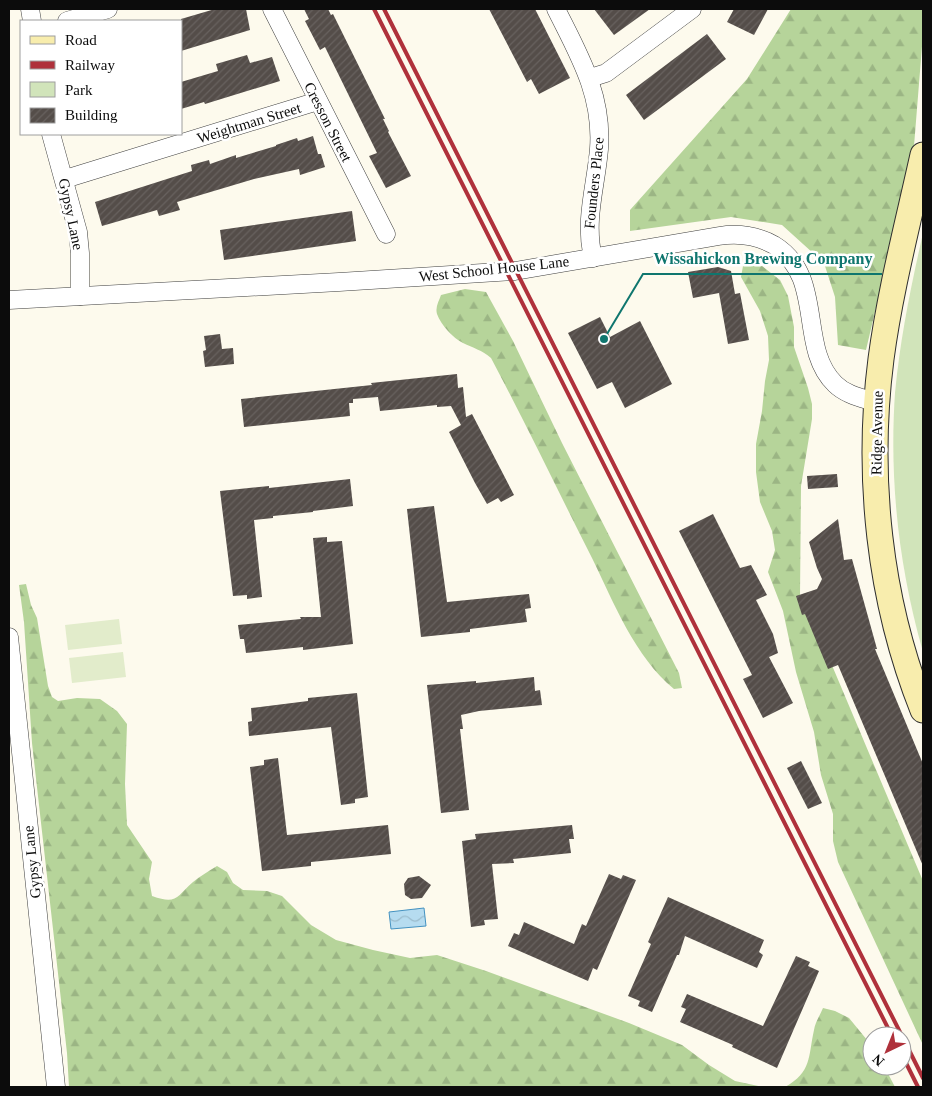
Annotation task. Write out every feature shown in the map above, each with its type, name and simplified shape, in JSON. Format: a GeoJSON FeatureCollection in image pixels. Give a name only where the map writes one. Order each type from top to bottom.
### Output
{"type":"FeatureCollection","features":[{"type":"Feature","properties":{"kind":"main road","name":"Ridge Avenue"},"geometry":{"type":"LineString","coordinates":[[923,155],[892,296],[881,357],[876,403],[876,474],[885,572],[899,638],[923,710]]}},
{"type":"Feature","properties":{"kind":"street"},"geometry":{"type":"LineString","coordinates":[[70,20],[108,9]]}},
{"type":"Feature","properties":{"kind":"street","name":"Cresson Street"},"geometry":{"type":"LineString","coordinates":[[272,9],[386,234]]}},
{"type":"Feature","properties":{"kind":"street","name":"Founders Place"},"geometry":{"type":"LineString","coordinates":[[556,9],[590,78],[595,96],[600,130],[590,211],[590,245],[593,258]]}},
{"type":"Feature","properties":{"kind":"street"},"geometry":{"type":"LineString","coordinates":[[590,78],[606,72],[692,9]]}},
{"type":"Feature","properties":{"kind":"street","name":"Weightman Street"},"geometry":{"type":"LineString","coordinates":[[65,178],[318,101]]}},
{"type":"Feature","properties":{"kind":"street","name":"Gypsy Lane"},"geometry":{"type":"LineString","coordinates":[[51,135],[65,178],[78,232],[80,296]]}},
{"type":"Feature","properties":{"kind":"street","name":"West School House Lane"},"geometry":{"type":"LineString","coordinates":[[9,300],[483,273],[537,268],[733,234],[746,234],[779,248],[800,274],[808,299],[819,358],[829,377],[842,390],[876,403]]}},
{"type":"Feature","properties":{"kind":"street","name":"Gypsy Lane"},"geometry":{"type":"LineString","coordinates":[[9,637],[56,1087]]}},
{"type":"Feature","properties":{"kind":"green space"},"geometry":{"type":"Polygon","coordinates":[[[791,9],[923,9],[923,34],[914,146],[866,350],[838,345],[835,297],[824,263],[782,225],[731,217],[630,231],[630,210],[747,79],[791,9]]]}},
{"type":"Feature","properties":{"kind":"green space"},"geometry":{"type":"Polygon","coordinates":[[[923,233],[923,652],[902,556],[895,491],[893,426],[897,373],[906,313],[923,233]]]}},
{"type":"Feature","properties":{"kind":"green space"},"geometry":{"type":"Polygon","coordinates":[[[749,260],[762,266],[780,280],[788,296],[794,327],[794,347],[812,404],[812,419],[801,486],[800,596],[831,663],[923,881],[923,1045],[838,862],[833,841],[833,814],[821,775],[814,732],[796,672],[783,611],[768,572],[775,550],[772,531],[760,502],[756,472],[756,444],[769,360],[768,336],[760,311],[741,277],[743,266],[749,260]]]}},
{"type":"Feature","properties":{"kind":"green space"},"geometry":{"type":"Polygon","coordinates":[[[465,289],[486,292],[513,341],[562,443],[679,673],[682,688],[674,689],[660,676],[637,645],[617,611],[491,358],[455,338],[444,327],[439,318],[436,309],[441,295],[465,289]]]}},
{"type":"Feature","properties":{"kind":"green space"},"geometry":{"type":"Polygon","coordinates":[[[26,584],[31,605],[37,618],[48,686],[52,697],[58,701],[77,698],[100,699],[117,711],[127,724],[125,784],[127,825],[152,862],[149,879],[152,896],[167,900],[176,898],[196,880],[217,866],[227,872],[233,883],[243,890],[267,891],[282,896],[311,925],[336,940],[410,958],[437,955],[486,971],[629,1023],[682,1045],[735,1081],[763,1087],[69,1087],[67,1053],[32,743],[24,622],[19,585],[26,584]]]}},
{"type":"Feature","properties":{"kind":"green space"},"geometry":{"type":"Polygon","coordinates":[[[119,619],[122,644],[68,650],[65,625],[119,619]]]}},
{"type":"Feature","properties":{"kind":"green space"},"geometry":{"type":"Polygon","coordinates":[[[123,652],[126,677],[72,683],[69,658],[123,652]]]}},
{"type":"Feature","properties":{"kind":"green space"},"geometry":{"type":"Polygon","coordinates":[[[823,1008],[835,1011],[849,1018],[862,1034],[862,1076],[889,1076],[895,1087],[785,1087],[800,1076],[807,1063],[816,1022],[823,1008]]]}},
{"type":"Feature","properties":{"kind":"water"},"geometry":{"type":"Polygon","coordinates":[[[424,908],[426,926],[391,929],[389,912],[424,908]]]}},
{"type":"Feature","properties":{"kind":"building"},"geometry":{"type":"Polygon","coordinates":[[[215,9],[246,9],[250,30],[182,51],[181,19],[215,9]]]}},
{"type":"Feature","properties":{"kind":"building"},"geometry":{"type":"Polygon","coordinates":[[[304,9],[328,9],[331,15],[333,14],[385,119],[383,119],[388,132],[411,176],[386,188],[369,156],[377,153],[325,47],[320,50],[305,21],[309,19],[304,9]]]}},
{"type":"Feature","properties":{"kind":"building"},"geometry":{"type":"Polygon","coordinates":[[[489,9],[535,9],[570,78],[539,94],[531,79],[527,82],[489,9]]]}},
{"type":"Feature","properties":{"kind":"building"},"geometry":{"type":"Polygon","coordinates":[[[594,9],[650,9],[614,35],[594,9]]]}},
{"type":"Feature","properties":{"kind":"building"},"geometry":{"type":"Polygon","coordinates":[[[734,9],[768,9],[754,35],[727,22],[734,9]]]}},
{"type":"Feature","properties":{"kind":"building"},"geometry":{"type":"Polygon","coordinates":[[[707,34],[726,59],[644,120],[626,95],[707,34]]]}},
{"type":"Feature","properties":{"kind":"building"},"geometry":{"type":"Polygon","coordinates":[[[247,55],[250,63],[272,57],[280,81],[205,104],[204,102],[182,109],[182,82],[218,71],[216,64],[247,55]]]}},
{"type":"Feature","properties":{"kind":"building"},"geometry":{"type":"Polygon","coordinates":[[[313,136],[318,154],[321,154],[325,167],[300,175],[299,169],[254,179],[177,202],[180,210],[159,216],[157,210],[102,226],[95,202],[192,171],[191,165],[209,160],[210,164],[236,155],[236,158],[297,138],[298,141],[313,136]]]}},
{"type":"Feature","properties":{"kind":"building"},"geometry":{"type":"Polygon","coordinates":[[[352,211],[356,241],[224,260],[220,230],[352,211]]]}},
{"type":"Feature","properties":{"kind":"building"},"geometry":{"type":"Polygon","coordinates":[[[718,267],[731,271],[735,294],[740,293],[749,340],[728,344],[719,293],[693,298],[688,272],[718,267]]]}},
{"type":"Feature","properties":{"kind":"building"},"geometry":{"type":"Polygon","coordinates":[[[600,317],[610,337],[640,321],[672,384],[625,408],[612,382],[597,389],[568,333],[600,317]]]}},
{"type":"Feature","properties":{"kind":"building"},"geometry":{"type":"Polygon","coordinates":[[[220,334],[222,349],[233,348],[234,364],[205,367],[203,351],[206,350],[204,336],[220,334]]]}},
{"type":"Feature","properties":{"kind":"building"},"geometry":{"type":"Polygon","coordinates":[[[457,374],[458,388],[463,387],[466,417],[472,414],[514,495],[501,502],[498,498],[487,504],[475,483],[449,432],[461,425],[451,406],[437,407],[437,405],[380,411],[378,397],[353,399],[353,403],[349,403],[350,416],[244,427],[241,399],[457,374]]]}},
{"type":"Feature","properties":{"kind":"building"},"geometry":{"type":"Polygon","coordinates":[[[837,474],[838,487],[808,489],[807,476],[837,474]]]}},
{"type":"Feature","properties":{"kind":"building"},"geometry":{"type":"Polygon","coordinates":[[[350,479],[353,506],[254,520],[262,597],[247,599],[247,595],[233,596],[220,491],[269,486],[269,488],[350,479]]]}},
{"type":"Feature","properties":{"kind":"building"},"geometry":{"type":"Polygon","coordinates":[[[434,506],[447,602],[529,594],[531,608],[525,609],[527,622],[470,629],[470,632],[421,637],[407,509],[434,506]]]}},
{"type":"Feature","properties":{"kind":"building"},"geometry":{"type":"Polygon","coordinates":[[[713,514],[740,568],[751,565],[767,595],[756,600],[773,634],[778,653],[769,657],[793,703],[763,718],[743,679],[752,675],[679,531],[713,514]]]}},
{"type":"Feature","properties":{"kind":"building"},"geometry":{"type":"Polygon","coordinates":[[[838,519],[844,560],[852,559],[877,649],[875,649],[923,764],[923,866],[838,665],[828,669],[805,614],[802,615],[796,596],[817,589],[822,579],[809,542],[838,519]]]}},
{"type":"Feature","properties":{"kind":"building"},"geometry":{"type":"Polygon","coordinates":[[[327,537],[327,542],[342,541],[353,644],[303,650],[303,647],[246,653],[244,639],[240,639],[238,625],[301,619],[300,617],[321,617],[313,538],[327,537]]]}},
{"type":"Feature","properties":{"kind":"building"},"geometry":{"type":"Polygon","coordinates":[[[534,677],[535,691],[540,690],[542,705],[479,711],[461,715],[463,729],[460,729],[469,810],[441,813],[427,685],[476,681],[476,683],[534,677]]]}},
{"type":"Feature","properties":{"kind":"building"},"geometry":{"type":"Polygon","coordinates":[[[357,693],[368,797],[355,799],[355,803],[341,805],[331,727],[249,736],[248,722],[252,721],[251,708],[308,701],[308,698],[357,693]]]}},
{"type":"Feature","properties":{"kind":"building"},"geometry":{"type":"Polygon","coordinates":[[[278,758],[287,835],[388,825],[391,854],[311,862],[311,866],[262,871],[250,767],[264,765],[264,760],[278,758]]]}},
{"type":"Feature","properties":{"kind":"building"},"geometry":{"type":"Polygon","coordinates":[[[801,761],[822,803],[808,809],[787,768],[801,761]]]}},
{"type":"Feature","properties":{"kind":"building"},"geometry":{"type":"Polygon","coordinates":[[[572,825],[574,839],[569,839],[571,853],[513,859],[514,863],[492,864],[498,919],[484,920],[485,925],[471,927],[462,841],[476,839],[475,834],[572,825]]]}},
{"type":"Feature","properties":{"kind":"building"},"geometry":{"type":"Polygon","coordinates":[[[609,874],[621,879],[623,875],[636,880],[597,970],[593,968],[588,981],[508,946],[514,933],[519,935],[524,922],[574,944],[582,924],[586,926],[609,874]]]}},
{"type":"Feature","properties":{"kind":"building"},"geometry":{"type":"Polygon","coordinates":[[[419,876],[431,885],[422,898],[411,899],[405,895],[404,884],[408,878],[419,876]]]}},
{"type":"Feature","properties":{"kind":"building"},"geometry":{"type":"Polygon","coordinates":[[[668,897],[764,940],[759,952],[763,955],[757,968],[685,936],[679,955],[677,955],[652,1012],[638,1006],[640,1001],[628,996],[651,944],[648,942],[668,897]]]}},
{"type":"Feature","properties":{"kind":"building"},"geometry":{"type":"Polygon","coordinates":[[[796,956],[810,962],[808,966],[819,971],[777,1068],[732,1047],[733,1045],[680,1022],[686,1009],[681,1007],[687,994],[763,1026],[796,956]]]}},
{"type":"Feature","properties":{"kind":"railway"},"geometry":{"type":"LineString","coordinates":[[374,9],[887,1026]]}},
{"type":"Feature","properties":{"kind":"railway"},"geometry":{"type":"LineString","coordinates":[[384,9],[897,1026]]}},
{"type":"Feature","properties":{"kind":"railway"},"geometry":{"type":"LineString","coordinates":[[912,1056],[923,1078]]}},
{"type":"Feature","properties":{"kind":"railway"},"geometry":{"type":"LineString","coordinates":[[912,1075],[918,1087]]}},
{"type":"Feature","properties":{"kind":"place","name":"Wissahickon Brewing Company"},"geometry":{"type":"Point","coordinates":[604,339]}}]}
